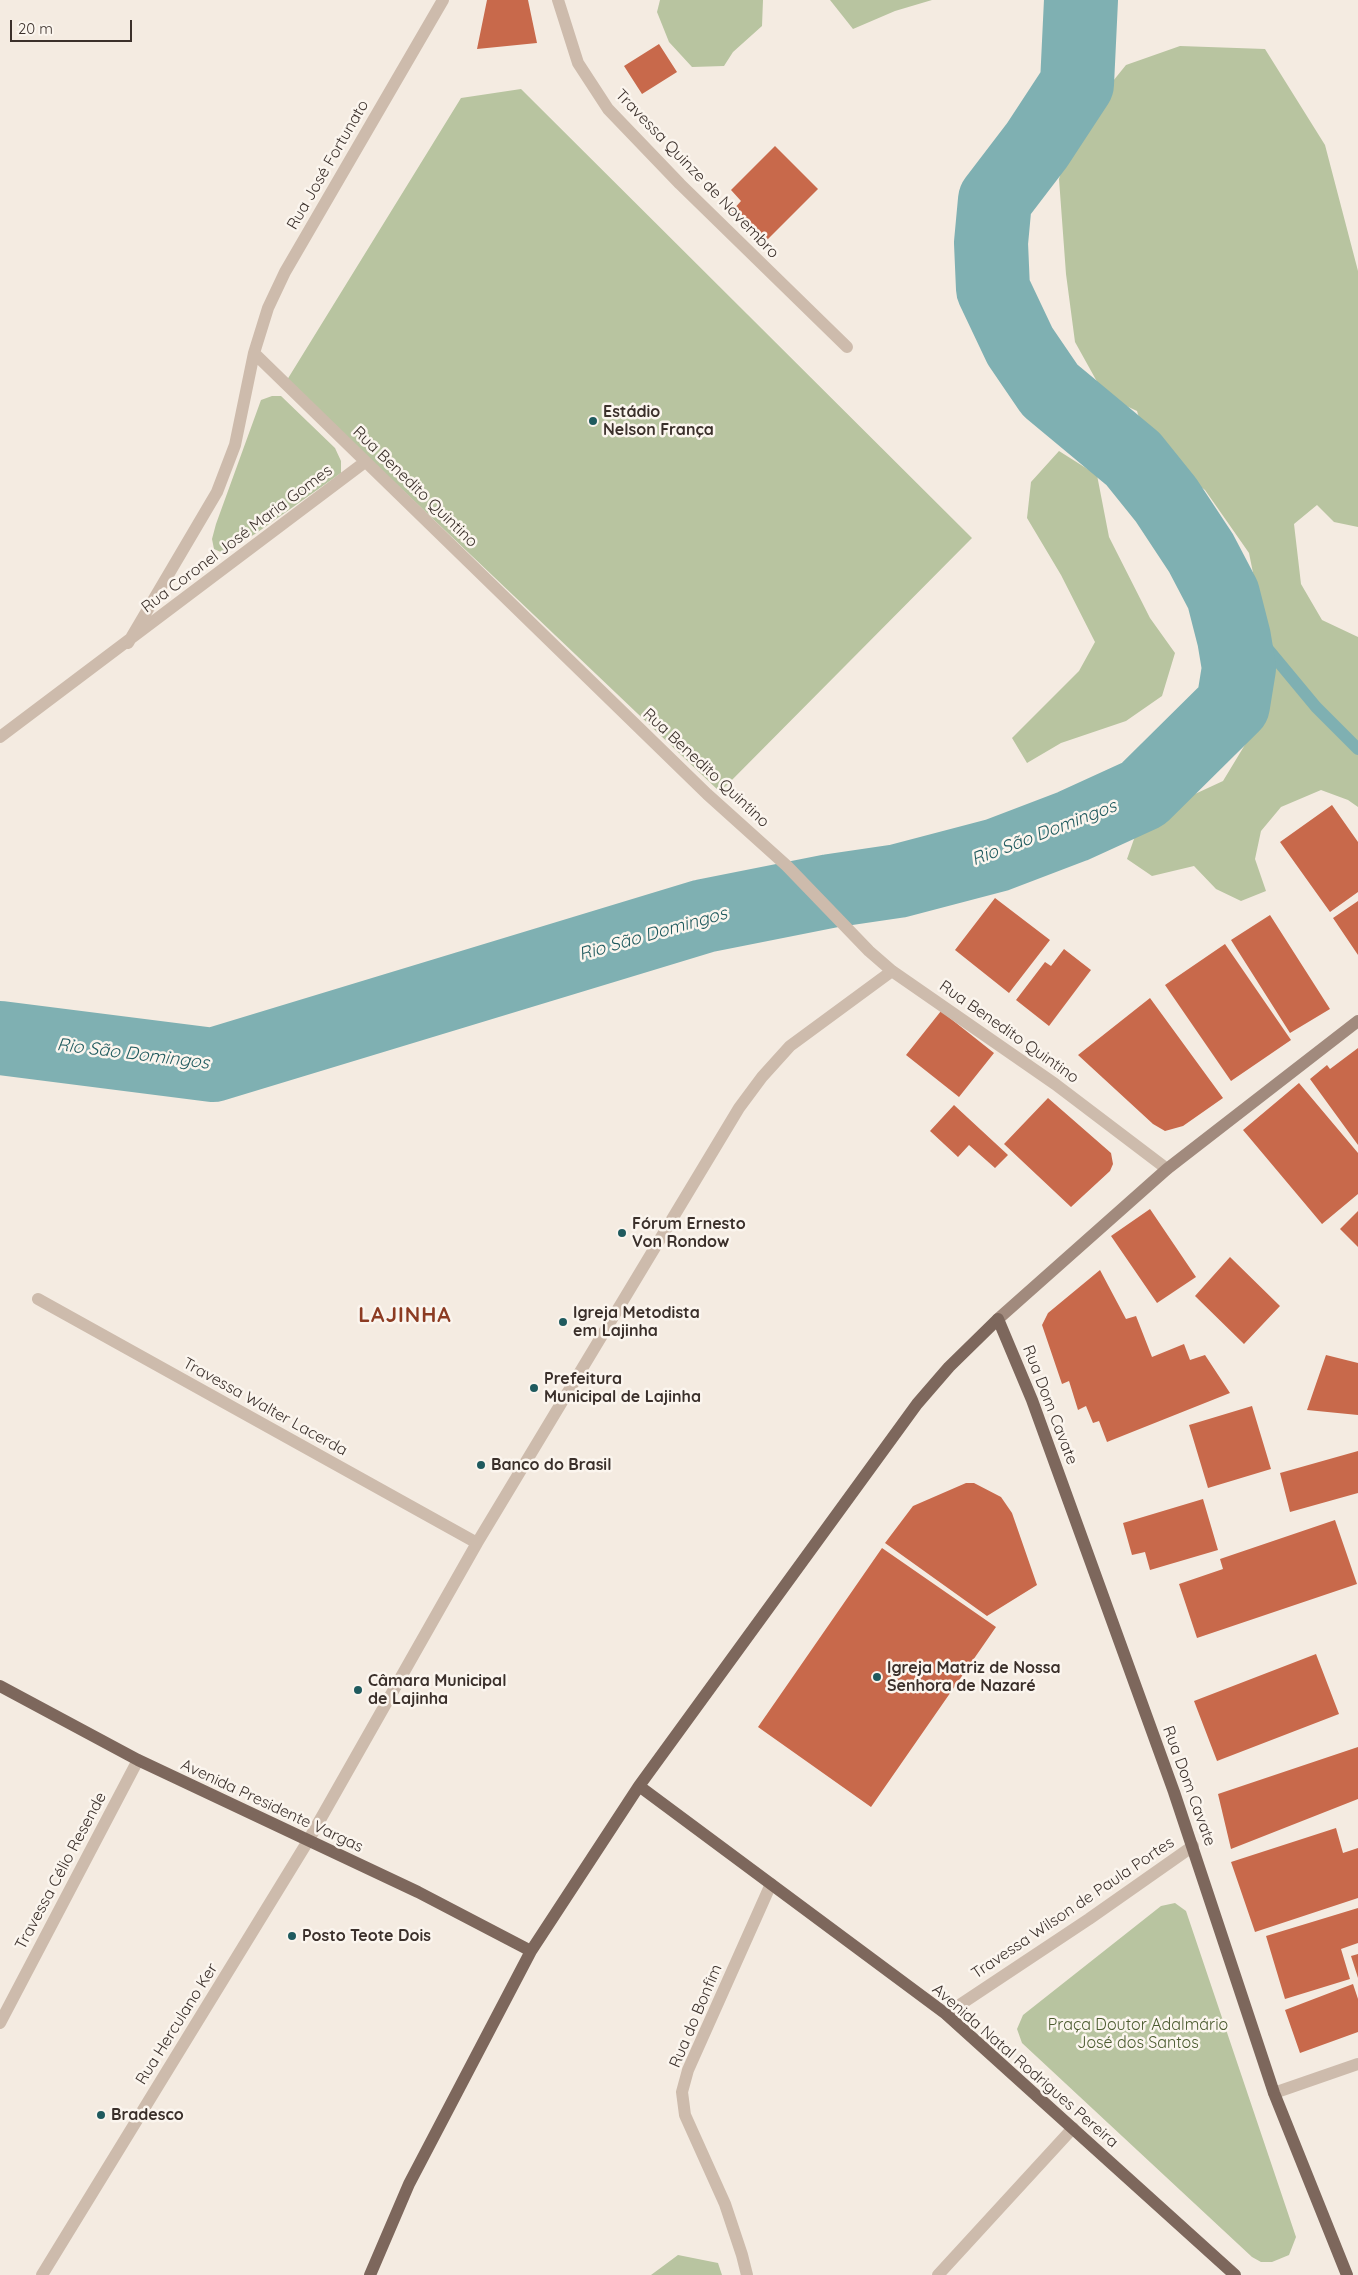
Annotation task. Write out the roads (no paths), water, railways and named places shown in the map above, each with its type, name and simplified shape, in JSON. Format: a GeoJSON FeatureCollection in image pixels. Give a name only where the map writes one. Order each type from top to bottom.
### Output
{"type":"FeatureCollection","features":[{"type":"Feature","properties":{"kind":"main road"},"geometry":{"type":"LineString","coordinates":[[370,2275],[409,2184],[531,1951],[640,1786],[918,1404],[949,1367],[998,1319],[1167,1169],[1358,1021]]}},
{"type":"Feature","properties":{"kind":"main road","name":"Rua Dom Cavate"},"geometry":{"type":"LineString","coordinates":[[998,1319],[1032,1400],[1194,1846],[1274,2093],[1343,2272]]}},
{"type":"Feature","properties":{"kind":"main road","name":"Avenida Presidente Vargas"},"geometry":{"type":"LineString","coordinates":[[0,1686],[138,1760],[418,1892],[531,1951]]}},
{"type":"Feature","properties":{"kind":"main road","name":"Avenida Natal Rodrigues Pereira"},"geometry":{"type":"LineString","coordinates":[[640,1786],[946,2014],[1235,2275]]}},
{"type":"Feature","properties":{"kind":"street","name":"Rua José Fortunato"},"geometry":{"type":"LineString","coordinates":[[254,353],[268,308],[285,272],[443,0]]}},
{"type":"Feature","properties":{"kind":"street","name":"Travessa Quinze de Novembro"},"geometry":{"type":"LineString","coordinates":[[558,0],[578,62],[608,109],[680,184],[847,347]]}},
{"type":"Feature","properties":{"kind":"street","name":"Rua Benedito Quintino"},"geometry":{"type":"LineString","coordinates":[[254,353],[707,794],[787,866],[869,951],[892,971],[1055,1084],[1167,1169]]}},
{"type":"Feature","properties":{"kind":"street","name":"Rua Coronel José Maria Gomes"},"geometry":{"type":"LineString","coordinates":[[128,643],[217,492],[235,445],[254,353]]}},
{"type":"Feature","properties":{"kind":"street","name":"Rua Coronel José Maria Gomes"},"geometry":{"type":"LineString","coordinates":[[0,737],[128,643],[366,462]]}},
{"type":"Feature","properties":{"kind":"street","name":"Rua Herculano Ker"},"geometry":{"type":"LineString","coordinates":[[42,2275],[308,1841],[477,1543],[739,1108],[762,1077],[790,1046],[892,971]]}},
{"type":"Feature","properties":{"kind":"street","name":"Travessa Walter Lacerda"},"geometry":{"type":"LineString","coordinates":[[38,1299],[477,1543]]}},
{"type":"Feature","properties":{"kind":"street","name":"Travessa Célio Resende"},"geometry":{"type":"LineString","coordinates":[[0,2023],[138,1760]]}},
{"type":"Feature","properties":{"kind":"street","name":"Travessa Wilson de Paula Portes"},"geometry":{"type":"LineString","coordinates":[[946,2014],[1089,1919],[1194,1846]]}},
{"type":"Feature","properties":{"kind":"street","name":"Rua do Bonfim"},"geometry":{"type":"LineString","coordinates":[[747,2275],[725,2204],[685,2115],[682,2092],[688,2070],[771,1884]]}},
{"type":"Feature","properties":{"kind":"street"},"geometry":{"type":"LineString","coordinates":[[1274,2093],[1358,2064]]}},
{"type":"Feature","properties":{"kind":"street"},"geometry":{"type":"LineString","coordinates":[[938,2275],[1073,2128]]}},
{"type":"Feature","properties":{"kind":"waterway","name":"Rio São Domingos"},"geometry":{"type":"LineString","coordinates":[[0,1038],[213,1065],[704,916],[830,891],[898,881],[997,855],[1073,826],[1143,794],[1233,705],[1239,668],[1234,638],[1223,595],[1201,553],[1166,500],[1133,459],[1050,390],[1020,346],[993,289],[991,243],[995,200],[1037,145],[1077,84],[1081,0]]}},
{"type":"Feature","properties":{"kind":"waterway"},"geometry":{"type":"LineString","coordinates":[[1223,595],[1316,707],[1358,749]]}},
{"type":"Feature","properties":{"kind":"place","name":"Estádio Nelson França"},"geometry":{"type":"Point","coordinates":[593,421]}},
{"type":"Feature","properties":{"kind":"place","name":"Fórum Ernesto Von Rondow"},"geometry":{"type":"Point","coordinates":[622,1233]}},
{"type":"Feature","properties":{"kind":"place","name":"Igreja Metodista em Lajinha"},"geometry":{"type":"Point","coordinates":[563,1322]}},
{"type":"Feature","properties":{"kind":"place","name":"Prefeitura Municipal de Lajinha"},"geometry":{"type":"Point","coordinates":[534,1388]}},
{"type":"Feature","properties":{"kind":"place","name":"Banco do Brasil"},"geometry":{"type":"Point","coordinates":[481,1465]}},
{"type":"Feature","properties":{"kind":"place","name":"Igreja Matriz de Nossa Senhora de Nazaré"},"geometry":{"type":"Point","coordinates":[877,1677]}},
{"type":"Feature","properties":{"kind":"place","name":"Câmara Municipal de Lajinha"},"geometry":{"type":"Point","coordinates":[358,1690]}},
{"type":"Feature","properties":{"kind":"place","name":"Posto Teote Dois"},"geometry":{"type":"Point","coordinates":[292,1936]}},
{"type":"Feature","properties":{"kind":"place","name":"Bradesco"},"geometry":{"type":"Point","coordinates":[101,2115]}},
{"type":"Feature","properties":{"kind":"district","name":"LAJINHA"},"geometry":{"type":"Point","coordinates":[405,1316]}},
{"type":"Feature","properties":{"kind":"park label","name":"Praça Doutor Adalmário José dos Santos"},"geometry":{"type":"Point","coordinates":[1138,2034]}}]}
